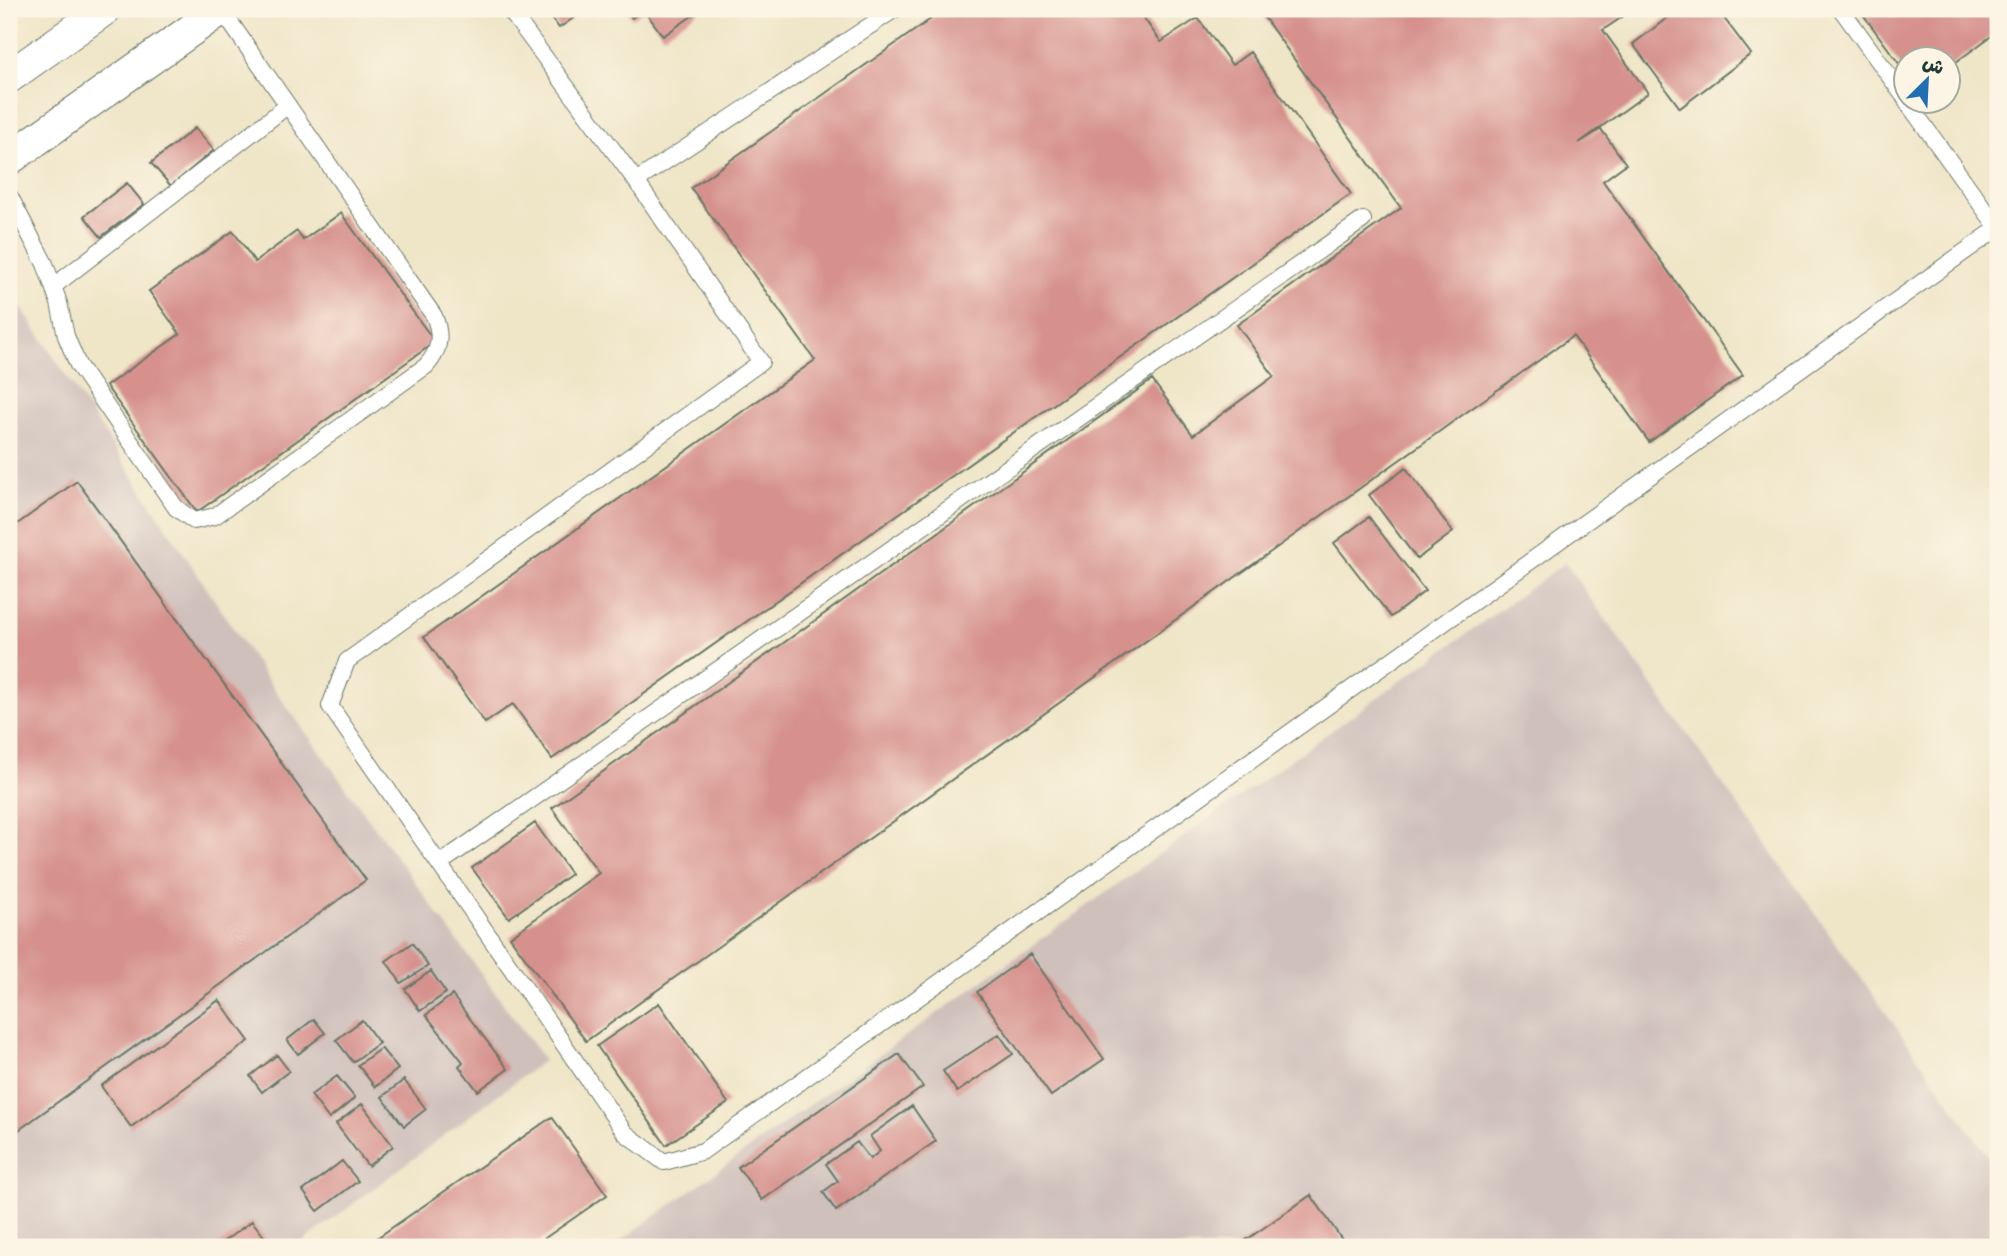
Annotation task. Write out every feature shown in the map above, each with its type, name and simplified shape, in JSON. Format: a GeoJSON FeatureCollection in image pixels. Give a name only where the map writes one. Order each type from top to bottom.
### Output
{"type":"FeatureCollection","features":[{"type":"Feature","properties":{"kind":"street"},"geometry":{"type":"LineString","coordinates":[[9,77],[105,9]]}},
{"type":"Feature","properties":{"kind":"street"},"geometry":{"type":"LineString","coordinates":[[9,159],[221,9]]}},
{"type":"Feature","properties":{"kind":"lane"},"geometry":{"type":"LineString","coordinates":[[9,195],[54,286],[66,336],[78,365],[176,508],[194,521],[215,516],[426,366],[438,348],[439,327],[434,316],[221,9]]}},
{"type":"Feature","properties":{"kind":"lane"},"geometry":{"type":"LineString","coordinates":[[509,9],[636,180],[761,362],[347,661],[330,706],[625,1133],[664,1162],[703,1151],[1998,228],[1918,116]]}},
{"type":"Feature","properties":{"kind":"lane"},"geometry":{"type":"LineString","coordinates":[[636,180],[895,9]]}},
{"type":"Feature","properties":{"kind":"lane"},"geometry":{"type":"LineString","coordinates":[[1840,9],[1892,81]]}},
{"type":"Feature","properties":{"kind":"lane"},"geometry":{"type":"LineString","coordinates":[[54,286],[287,106]]}},
{"type":"Feature","properties":{"kind":"lane"},"geometry":{"type":"LineString","coordinates":[[439,864],[1363,220]]}},
{"type":"Feature","properties":{"kind":"shaded area"},"geometry":{"type":"Polygon","coordinates":[[[9,289],[264,675],[544,1060],[296,1247],[9,1247],[9,289]]]}},
{"type":"Feature","properties":{"kind":"shaded area"},"geometry":{"type":"Polygon","coordinates":[[[1565,563],[1998,1170],[1998,1247],[612,1247],[1565,563]]]}},
{"type":"Feature","properties":{"kind":"building"},"geometry":{"type":"Polygon","coordinates":[[[545,9],[578,9],[581,13],[559,28],[545,9]]]}},
{"type":"Feature","properties":{"kind":"building"},"geometry":{"type":"Polygon","coordinates":[[[625,9],[702,9],[663,36],[644,10],[632,18],[625,9]]]}},
{"type":"Feature","properties":{"kind":"building"},"geometry":{"type":"Polygon","coordinates":[[[945,9],[1137,9],[1161,42],[1198,18],[1232,65],[1250,52],[1351,194],[552,759],[513,704],[485,723],[424,637],[815,360],[691,188],[945,9]]]}},
{"type":"Feature","properties":{"kind":"building"},"geometry":{"type":"Polygon","coordinates":[[[1258,9],[1634,9],[1603,30],[1648,93],[1579,143],[1601,129],[1626,164],[1603,181],[1743,375],[1649,442],[1573,336],[586,1041],[510,937],[599,873],[552,808],[1152,380],[1193,435],[1274,376],[1237,325],[1401,208],[1258,9]]]}},
{"type":"Feature","properties":{"kind":"building"},"geometry":{"type":"Polygon","coordinates":[[[1679,9],[1717,9],[1751,54],[1680,108],[1633,44],[1679,9]]]}},
{"type":"Feature","properties":{"kind":"building"},"geometry":{"type":"Polygon","coordinates":[[[1859,9],[1998,9],[1998,31],[1962,58],[1962,46],[1892,46],[1892,54],[1859,9]]]}},
{"type":"Feature","properties":{"kind":"building"},"geometry":{"type":"Polygon","coordinates":[[[195,128],[214,150],[171,186],[151,163],[195,128]]]}},
{"type":"Feature","properties":{"kind":"building"},"geometry":{"type":"Polygon","coordinates":[[[127,183],[144,204],[101,237],[84,216],[127,183]]]}},
{"type":"Feature","properties":{"kind":"building"},"geometry":{"type":"Polygon","coordinates":[[[341,213],[435,342],[197,512],[106,386],[180,334],[149,291],[233,231],[255,262],[297,231],[303,240],[341,213]]]}},
{"type":"Feature","properties":{"kind":"building"},"geometry":{"type":"Polygon","coordinates":[[[1406,468],[1453,532],[1417,559],[1369,495],[1406,468]]]}},
{"type":"Feature","properties":{"kind":"building"},"geometry":{"type":"Polygon","coordinates":[[[77,481],[366,880],[9,1137],[9,530],[77,481]]]}},
{"type":"Feature","properties":{"kind":"building"},"geometry":{"type":"Polygon","coordinates":[[[1369,517],[1425,591],[1391,617],[1334,543],[1369,517]]]}},
{"type":"Feature","properties":{"kind":"building"},"geometry":{"type":"Polygon","coordinates":[[[535,823],[571,874],[509,918],[472,868],[535,823]]]}},
{"type":"Feature","properties":{"kind":"building"},"geometry":{"type":"Polygon","coordinates":[[[412,943],[428,966],[401,983],[386,961],[412,943]]]}},
{"type":"Feature","properties":{"kind":"building"},"geometry":{"type":"Polygon","coordinates":[[[1030,954],[1104,1059],[1051,1096],[977,992],[1030,954]]]}},
{"type":"Feature","properties":{"kind":"building"},"geometry":{"type":"Polygon","coordinates":[[[431,971],[446,993],[420,1011],[405,989],[431,971]]]}},
{"type":"Feature","properties":{"kind":"building"},"geometry":{"type":"Polygon","coordinates":[[[452,995],[508,1069],[478,1091],[459,1066],[463,1062],[426,1015],[452,995]]]}},
{"type":"Feature","properties":{"kind":"building"},"geometry":{"type":"Polygon","coordinates":[[[219,1000],[249,1041],[131,1127],[101,1086],[219,1000]]]}},
{"type":"Feature","properties":{"kind":"building"},"geometry":{"type":"Polygon","coordinates":[[[659,1003],[728,1103],[666,1145],[597,1046],[659,1003]]]}},
{"type":"Feature","properties":{"kind":"building"},"geometry":{"type":"Polygon","coordinates":[[[314,1019],[325,1033],[298,1054],[287,1040],[314,1019]]]}},
{"type":"Feature","properties":{"kind":"building"},"geometry":{"type":"Polygon","coordinates":[[[362,1020],[379,1043],[353,1062],[336,1040],[362,1020]]]}},
{"type":"Feature","properties":{"kind":"building"},"geometry":{"type":"Polygon","coordinates":[[[999,1034],[1013,1054],[957,1092],[943,1071],[999,1034]]]}},
{"type":"Feature","properties":{"kind":"building"},"geometry":{"type":"Polygon","coordinates":[[[381,1048],[398,1069],[375,1087],[358,1065],[381,1048]]]}},
{"type":"Feature","properties":{"kind":"building"},"geometry":{"type":"Polygon","coordinates":[[[899,1054],[923,1087],[762,1200],[738,1167],[899,1054]]]}},
{"type":"Feature","properties":{"kind":"building"},"geometry":{"type":"Polygon","coordinates":[[[277,1055],[289,1071],[262,1092],[250,1076],[277,1055]]]}},
{"type":"Feature","properties":{"kind":"building"},"geometry":{"type":"Polygon","coordinates":[[[337,1076],[355,1098],[329,1119],[311,1095],[337,1076]]]}},
{"type":"Feature","properties":{"kind":"building"},"geometry":{"type":"Polygon","coordinates":[[[404,1080],[426,1109],[404,1126],[382,1097],[404,1080]]]}},
{"type":"Feature","properties":{"kind":"building"},"geometry":{"type":"Polygon","coordinates":[[[362,1104],[393,1146],[368,1166],[336,1124],[362,1104]]]}},
{"type":"Feature","properties":{"kind":"building"},"geometry":{"type":"Polygon","coordinates":[[[912,1106],[936,1141],[836,1211],[823,1192],[838,1181],[826,1164],[857,1142],[870,1159],[880,1151],[870,1136],[912,1106]]]}},
{"type":"Feature","properties":{"kind":"building"},"geometry":{"type":"Polygon","coordinates":[[[552,1117],[607,1195],[532,1247],[364,1247],[552,1117]]]}},
{"type":"Feature","properties":{"kind":"building"},"geometry":{"type":"Polygon","coordinates":[[[342,1161],[358,1181],[318,1211],[303,1191],[342,1161]]]}},
{"type":"Feature","properties":{"kind":"building"},"geometry":{"type":"Polygon","coordinates":[[[1311,1195],[1347,1247],[1236,1247],[1311,1195]]]}},
{"type":"Feature","properties":{"kind":"building"},"geometry":{"type":"Polygon","coordinates":[[[252,1221],[272,1247],[216,1247],[252,1221]]]}}]}
